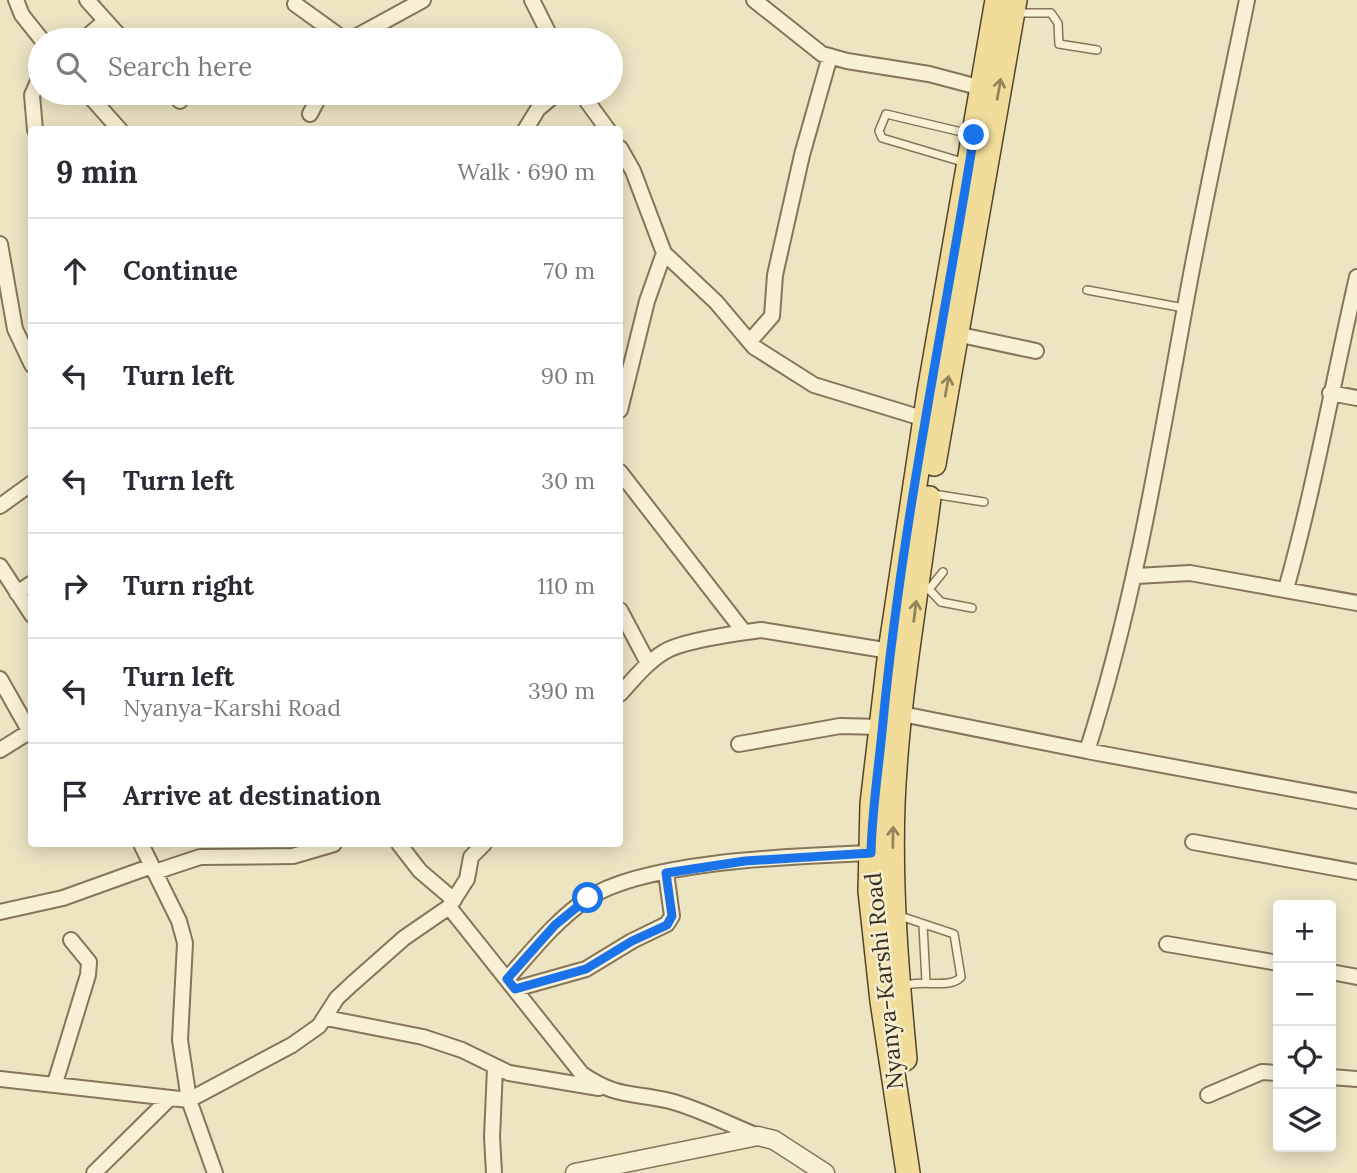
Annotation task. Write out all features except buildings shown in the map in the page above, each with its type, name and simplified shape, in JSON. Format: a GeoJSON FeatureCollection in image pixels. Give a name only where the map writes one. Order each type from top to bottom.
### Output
{"type":"FeatureCollection","features":[{"type":"Feature","properties":{"kind":"main road","name":"Nyanya-Karshi Road"},"geometry":{"type":"LineString","coordinates":[[908,1173],[882,1001],[870,891],[872,804],[924,584],[925,419],[982,88],[1008,4]]}},
{"type":"Feature","properties":{"kind":"main road","name":"Nyanya-Karshi Road"},"geometry":{"type":"LineString","coordinates":[[922,1173],[905,1062],[894,914],[890,651],[956,334],[1008,4]]}},
{"type":"Feature","properties":{"kind":"street"},"geometry":{"type":"LineString","coordinates":[[16,0],[22,15],[32,28]]}},
{"type":"Feature","properties":{"kind":"street"},"geometry":{"type":"LineString","coordinates":[[87,0],[112,28]]}},
{"type":"Feature","properties":{"kind":"street"},"geometry":{"type":"LineString","coordinates":[[372,28],[423,0]]}},
{"type":"Feature","properties":{"kind":"street"},"geometry":{"type":"LineString","coordinates":[[532,0],[546,28]]}},
{"type":"Feature","properties":{"kind":"street"},"geometry":{"type":"LineString","coordinates":[[754,0],[806,43],[830,56],[929,74],[982,88]]}},
{"type":"Feature","properties":{"kind":"street"},"geometry":{"type":"LineString","coordinates":[[1087,751],[1115,664],[1136,576],[1185,308],[1247,0]]}},
{"type":"Feature","properties":{"kind":"street"},"geometry":{"type":"LineString","coordinates":[[295,4],[328,28]]}},
{"type":"Feature","properties":{"kind":"street"},"geometry":{"type":"LineString","coordinates":[[97,28],[105,21]]}},
{"type":"Feature","properties":{"kind":"street"},"geometry":{"type":"LineString","coordinates":[[750,341],[772,316],[775,275],[802,155],[830,56]]}},
{"type":"Feature","properties":{"kind":"street"},"geometry":{"type":"LineString","coordinates":[[33,105],[35,126]]}},
{"type":"Feature","properties":{"kind":"street"},"geometry":{"type":"LineString","coordinates":[[98,105],[116,126]]}},
{"type":"Feature","properties":{"kind":"street"},"geometry":{"type":"LineString","coordinates":[[310,114],[315,105]]}},
{"type":"Feature","properties":{"kind":"street"},"geometry":{"type":"LineString","coordinates":[[527,126],[543,105]]}},
{"type":"Feature","properties":{"kind":"street"},"geometry":{"type":"LineString","coordinates":[[590,105],[605,126]]}},
{"type":"Feature","properties":{"kind":"street"},"geometry":{"type":"LineString","coordinates":[[623,153],[633,171],[664,253],[716,302],[767,358],[814,385],[925,419]]}},
{"type":"Feature","properties":{"kind":"street"},"geometry":{"type":"LineString","coordinates":[[0,244],[16,329],[28,356]]}},
{"type":"Feature","properties":{"kind":"street"},"geometry":{"type":"LineString","coordinates":[[623,398],[647,301],[664,253]]}},
{"type":"Feature","properties":{"kind":"street"},"geometry":{"type":"LineString","coordinates":[[1286,589],[1310,505],[1330,393],[1357,276]]}},
{"type":"Feature","properties":{"kind":"street"},"geometry":{"type":"LineString","coordinates":[[16,329],[28,325]]}},
{"type":"Feature","properties":{"kind":"street"},"geometry":{"type":"LineString","coordinates":[[956,334],[1036,351]]}},
{"type":"Feature","properties":{"kind":"street"},"geometry":{"type":"LineString","coordinates":[[1330,393],[1357,398]]}},
{"type":"Feature","properties":{"kind":"street"},"geometry":{"type":"LineString","coordinates":[[623,476],[744,632]]}},
{"type":"Feature","properties":{"kind":"street"},"geometry":{"type":"LineString","coordinates":[[0,506],[28,486]]}},
{"type":"Feature","properties":{"kind":"street"},"geometry":{"type":"LineString","coordinates":[[0,566],[28,609]]}},
{"type":"Feature","properties":{"kind":"street"},"geometry":{"type":"LineString","coordinates":[[1136,576],[1190,573],[1357,603]]}},
{"type":"Feature","properties":{"kind":"street"},"geometry":{"type":"LineString","coordinates":[[17,593],[28,586]]}},
{"type":"Feature","properties":{"kind":"street"},"geometry":{"type":"LineString","coordinates":[[623,616],[648,663]]}},
{"type":"Feature","properties":{"kind":"street"},"geometry":{"type":"LineString","coordinates":[[623,691],[648,663],[676,646],[744,632],[761,630],[890,651]]}},
{"type":"Feature","properties":{"kind":"street"},"geometry":{"type":"LineString","coordinates":[[0,679],[28,726]]}},
{"type":"Feature","properties":{"kind":"street"},"geometry":{"type":"LineString","coordinates":[[739,744],[840,726],[892,721],[1087,751],[1357,801]]}},
{"type":"Feature","properties":{"kind":"street"},"geometry":{"type":"LineString","coordinates":[[0,750],[28,733]]}},
{"type":"Feature","properties":{"kind":"street"},"geometry":{"type":"LineString","coordinates":[[1193,842],[1357,872]]}},
{"type":"Feature","properties":{"kind":"street"},"geometry":{"type":"LineString","coordinates":[[143,847],[179,922],[185,943],[180,1040],[190,1100],[215,1173]]}},
{"type":"Feature","properties":{"kind":"street"},"geometry":{"type":"LineString","coordinates":[[273,847],[280,857]]}},
{"type":"Feature","properties":{"kind":"street"},"geometry":{"type":"LineString","coordinates":[[0,912],[63,898],[200,857],[280,857],[322,847]]}},
{"type":"Feature","properties":{"kind":"street"},"geometry":{"type":"LineString","coordinates":[[401,847],[420,871],[452,903],[582,1074],[604,1089]]}},
{"type":"Feature","properties":{"kind":"street"},"geometry":{"type":"LineString","coordinates":[[0,1079],[190,1100],[292,1045],[326,1018],[337,998],[352,984],[404,938],[452,903],[467,879],[471,857],[481,847]]}},
{"type":"Feature","properties":{"kind":"street"},"geometry":{"type":"LineString","coordinates":[[511,984],[555,925],[588,898],[622,884],[666,873],[745,861],[871,853]]}},
{"type":"Feature","properties":{"kind":"street"},"geometry":{"type":"LineString","coordinates":[[511,984],[586,969],[632,941],[667,925],[672,916],[666,873]]}},
{"type":"Feature","properties":{"kind":"street"},"geometry":{"type":"LineString","coordinates":[[55,1083],[88,975],[89,962],[71,940]]}},
{"type":"Feature","properties":{"kind":"street"},"geometry":{"type":"LineString","coordinates":[[1167,944],[1273,962]]}},
{"type":"Feature","properties":{"kind":"street"},"geometry":{"type":"LineString","coordinates":[[1336,973],[1357,977]]}},
{"type":"Feature","properties":{"kind":"street"},"geometry":{"type":"LineString","coordinates":[[326,1018],[423,1037],[462,1050],[509,1073],[604,1089],[629,1097],[671,1102],[774,1140],[825,1173]]}},
{"type":"Feature","properties":{"kind":"street"},"geometry":{"type":"LineString","coordinates":[[494,1173],[492,1137],[495,1068]]}},
{"type":"Feature","properties":{"kind":"street"},"geometry":{"type":"LineString","coordinates":[[1208,1095],[1262,1073],[1273,1073]]}},
{"type":"Feature","properties":{"kind":"street"},"geometry":{"type":"LineString","coordinates":[[1336,1077],[1357,1079]]}},
{"type":"Feature","properties":{"kind":"street"},"geometry":{"type":"LineString","coordinates":[[94,1173],[170,1098]]}},
{"type":"Feature","properties":{"kind":"street"},"geometry":{"type":"LineString","coordinates":[[575,1173],[614,1170],[758,1136]]}},
{"type":"Feature","properties":{"kind":"lane"},"geometry":{"type":"LineString","coordinates":[[1008,4],[1051,13],[1058,23],[1058,39],[1063,47],[1097,50]]}},
{"type":"Feature","properties":{"kind":"lane"},"geometry":{"type":"LineString","coordinates":[[970,164],[882,138],[879,131],[886,114],[974,135]]}},
{"type":"Feature","properties":{"kind":"lane"},"geometry":{"type":"LineString","coordinates":[[1087,290],[1185,308]]}},
{"type":"Feature","properties":{"kind":"lane"},"geometry":{"type":"LineString","coordinates":[[923,498],[984,502]]}},
{"type":"Feature","properties":{"kind":"lane"},"geometry":{"type":"LineString","coordinates":[[943,572],[924,584],[941,602],[972,608]]}},
{"type":"Feature","properties":{"kind":"lane"},"geometry":{"type":"LineString","coordinates":[[894,914],[954,934],[961,976],[954,982],[914,982],[899,989]]}},
{"type":"Feature","properties":{"kind":"lane"},"geometry":{"type":"LineString","coordinates":[[923,925],[926,982]]}},
{"type":"Feature","properties":{"kind":"route"},"geometry":{"type":"LineString","coordinates":[[588,898],[555,925],[507,979],[515,989],[586,969],[632,941],[667,925],[672,916],[666,873],[745,861],[871,853],[872,804],[890,651],[929,392],[974,135]]}}]}
